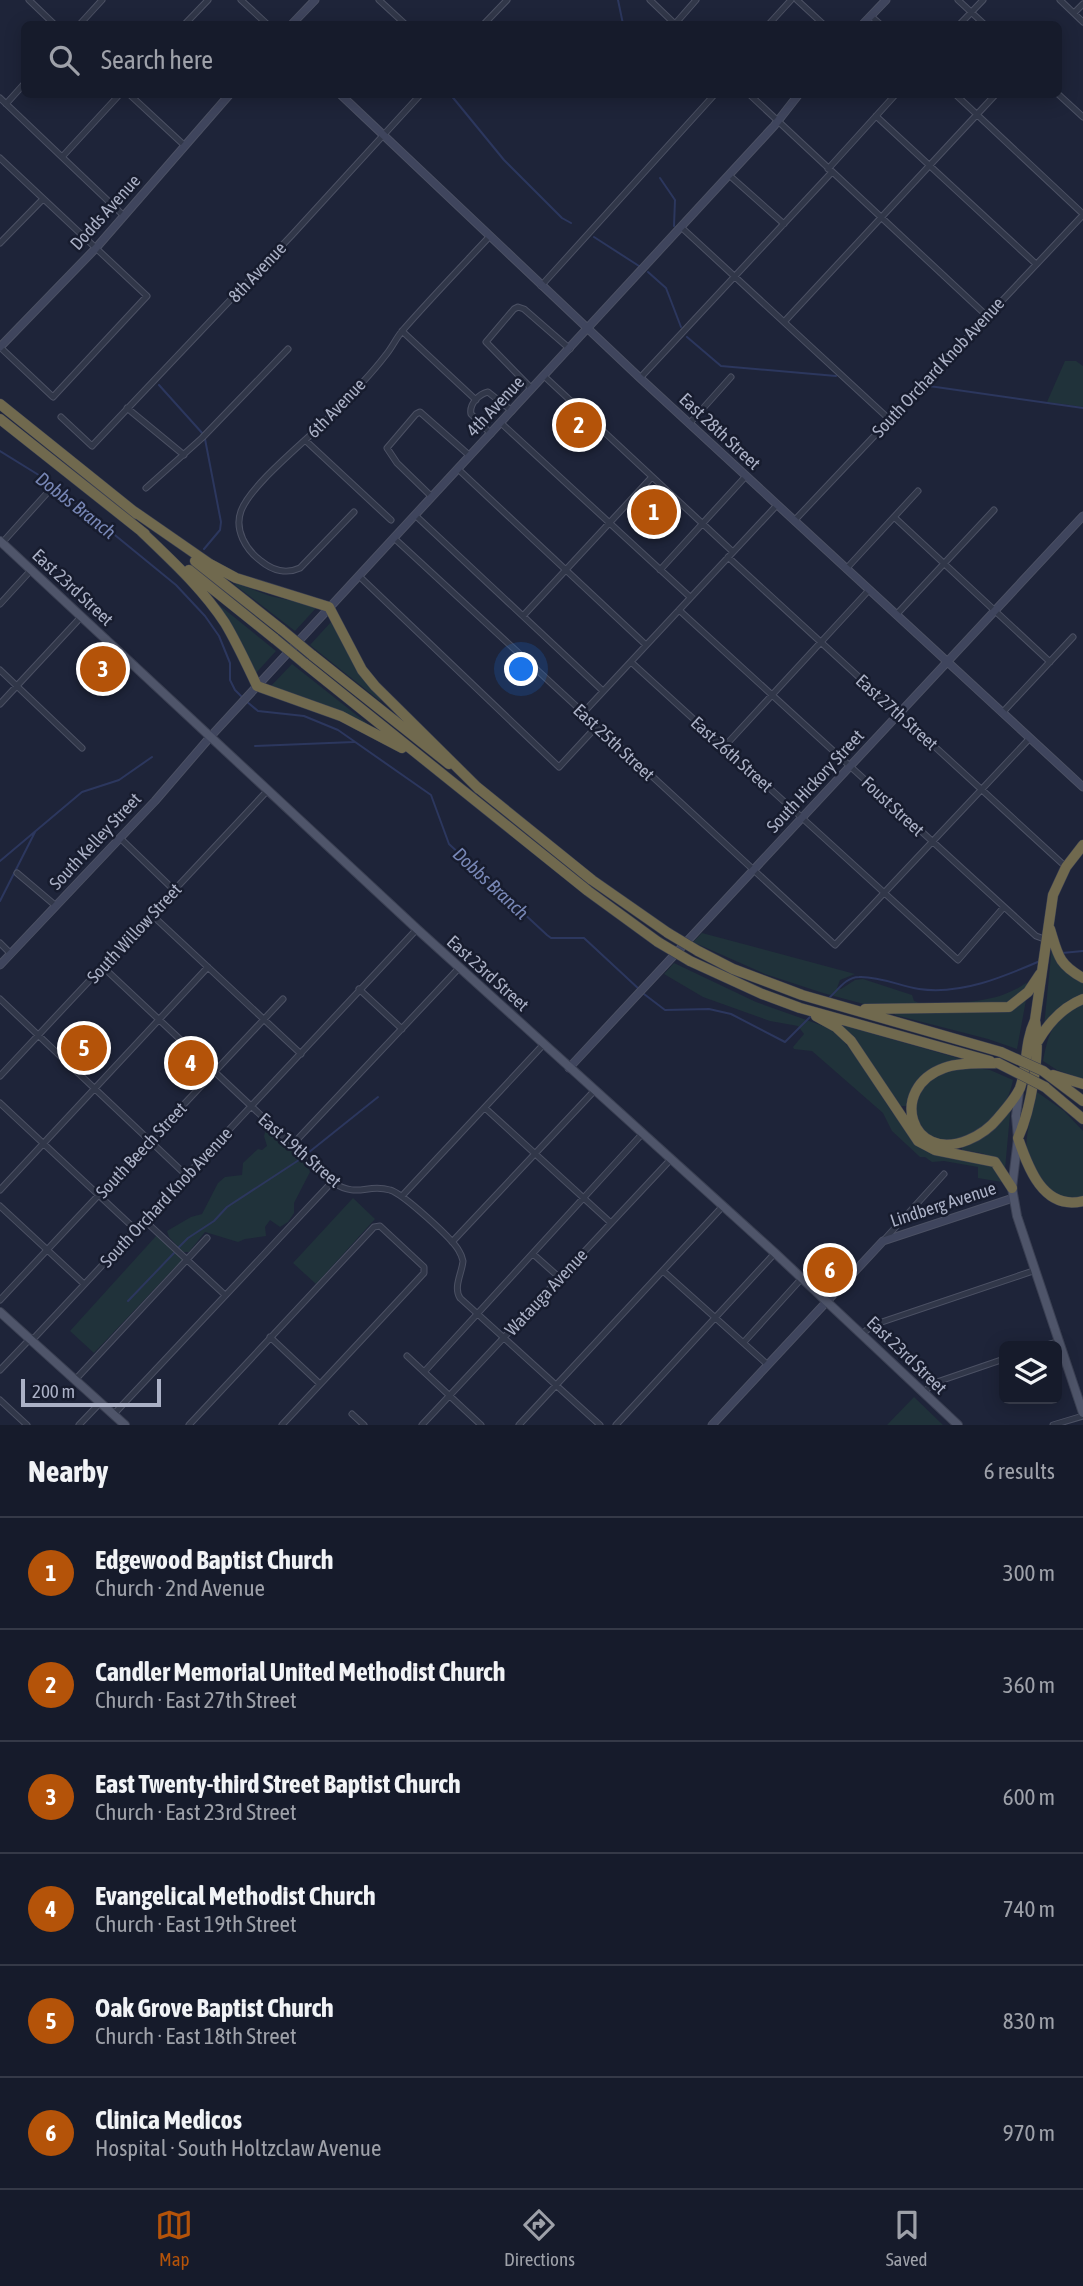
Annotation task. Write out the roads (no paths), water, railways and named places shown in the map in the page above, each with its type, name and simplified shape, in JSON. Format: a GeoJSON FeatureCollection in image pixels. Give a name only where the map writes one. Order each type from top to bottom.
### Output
{"type":"FeatureCollection","features":[{"type":"Feature","properties":{"kind":"highway"},"geometry":{"type":"LineString","coordinates":[[2,409],[15,424],[42,445],[210,564],[236,578],[329,607],[362,670],[375,686],[480,789]]}},
{"type":"Feature","properties":{"kind":"highway"},"geometry":{"type":"LineString","coordinates":[[42,445],[141,531],[190,578],[225,624],[257,686],[352,721],[428,763]]}},
{"type":"Feature","properties":{"kind":"highway"},"geometry":{"type":"LineString","coordinates":[[132,510],[279,635],[304,663],[588,891],[658,942],[690,961],[800,1008],[998,1063],[1045,1087],[1083,1119]]}},
{"type":"Feature","properties":{"kind":"highway"},"geometry":{"type":"LineString","coordinates":[[141,531],[279,635],[312,655],[602,888],[698,951],[765,982],[847,1009],[1001,1052],[1042,1071],[1083,1084]]}},
{"type":"Feature","properties":{"kind":"highway"},"geometry":{"type":"LineString","coordinates":[[998,1063],[951,1066],[927,1077],[915,1094],[911,1106],[912,1119],[924,1138],[941,1145],[971,1139],[994,1124],[1020,1089],[1027,1037],[1035,1020],[1054,895],[1066,867],[1083,845]]}},
{"type":"Feature","properties":{"kind":"highway"},"geometry":{"type":"LineString","coordinates":[[1049,924],[1060,961],[1083,978]]}},
{"type":"Feature","properties":{"kind":"highway"},"geometry":{"type":"LineString","coordinates":[[847,1009],[1009,1007],[1028,992],[1044,963]]}},
{"type":"Feature","properties":{"kind":"highway"},"geometry":{"type":"LineString","coordinates":[[1038,1041],[1064,1009],[1083,999]]}},
{"type":"Feature","properties":{"kind":"highway"},"geometry":{"type":"LineString","coordinates":[[800,1008],[836,1027],[851,1041],[918,1141],[935,1150],[995,1161],[1012,1193]]}},
{"type":"Feature","properties":{"kind":"highway"},"geometry":{"type":"LineString","coordinates":[[1035,1020],[1038,1041],[1027,1119],[1018,1138],[1029,1170],[1041,1188],[1065,1202],[1083,1201]]}},
{"type":"Feature","properties":{"kind":"highway"},"geometry":{"type":"LineString","coordinates":[[1042,1071],[1083,1101]]}},
{"type":"Feature","properties":{"kind":"main road","name":"East 23rd Street"},"geometry":{"type":"LineString","coordinates":[[1,542],[417,929],[775,1253],[958,1425]]}},
{"type":"Feature","properties":{"kind":"main road"},"geometry":{"type":"LineString","coordinates":[[1020,1089],[1012,1193],[1060,1341]]}},
{"type":"Feature","properties":{"kind":"main road"},"geometry":{"type":"LineString","coordinates":[[0,1312],[125,1425]]}},
{"type":"Feature","properties":{"kind":"main road"},"geometry":{"type":"LineString","coordinates":[[1062,1347],[1083,1414]]}},
{"type":"Feature","properties":{"kind":"street"},"geometry":{"type":"LineString","coordinates":[[29,0],[51,21]]}},
{"type":"Feature","properties":{"kind":"street"},"geometry":{"type":"LineString","coordinates":[[83,21],[102,0]]}},
{"type":"Feature","properties":{"kind":"street"},"geometry":{"type":"LineString","coordinates":[[188,21],[208,0]]}},
{"type":"Feature","properties":{"kind":"street"},"geometry":{"type":"LineString","coordinates":[[241,0],[264,21]]}},
{"type":"Feature","properties":{"kind":"street"},"geometry":{"type":"LineString","coordinates":[[295,21],[315,0]]}},
{"type":"Feature","properties":{"kind":"street"},"geometry":{"type":"LineString","coordinates":[[379,0],[402,21]]}},
{"type":"Feature","properties":{"kind":"street"},"geometry":{"type":"LineString","coordinates":[[487,21],[507,0]]}},
{"type":"Feature","properties":{"kind":"street"},"geometry":{"type":"LineString","coordinates":[[650,0],[672,21]]}},
{"type":"Feature","properties":{"kind":"street"},"geometry":{"type":"LineString","coordinates":[[678,21],[696,0]]}},
{"type":"Feature","properties":{"kind":"street"},"geometry":{"type":"LineString","coordinates":[[772,21],[791,0]]}},
{"type":"Feature","properties":{"kind":"street"},"geometry":{"type":"LineString","coordinates":[[797,0],[820,21]]}},
{"type":"Feature","properties":{"kind":"street"},"geometry":{"type":"LineString","coordinates":[[866,21],[886,0]]}},
{"type":"Feature","properties":{"kind":"street"},"geometry":{"type":"LineString","coordinates":[[958,0],[981,21]]}},
{"type":"Feature","properties":{"kind":"street"},"geometry":{"type":"LineString","coordinates":[[963,21],[983,0]]}},
{"type":"Feature","properties":{"kind":"street"},"geometry":{"type":"LineString","coordinates":[[1060,0],[1083,22]]}},
{"type":"Feature","properties":{"kind":"street"},"geometry":{"type":"LineString","coordinates":[[1074,13],[1083,4]]}},
{"type":"Feature","properties":{"kind":"street"},"geometry":{"type":"LineString","coordinates":[[871,16],[877,21]]}},
{"type":"Feature","properties":{"kind":"street"},"geometry":{"type":"LineString","coordinates":[[6,104],[21,87]]}},
{"type":"Feature","properties":{"kind":"street"},"geometry":{"type":"LineString","coordinates":[[1062,97],[1083,117]]}},
{"type":"Feature","properties":{"kind":"street"},"geometry":{"type":"LineString","coordinates":[[0,98],[124,216]]}},
{"type":"Feature","properties":{"kind":"street"},"geometry":{"type":"LineString","coordinates":[[62,157],[116,98]]}},
{"type":"Feature","properties":{"kind":"street"},"geometry":{"type":"LineString","coordinates":[[133,98],[185,146]]}},
{"type":"Feature","properties":{"kind":"street","name":"Dodds Avenue"},"geometry":{"type":"LineString","coordinates":[[0,347],[96,248],[227,98]]}},
{"type":"Feature","properties":{"kind":"street","name":"East 28th Street"},"geometry":{"type":"LineString","coordinates":[[344,98],[541,286],[1083,787]]}},
{"type":"Feature","properties":{"kind":"street","name":"8th Avenue"},"geometry":{"type":"LineString","coordinates":[[61,417],[92,446],[417,98]]}},
{"type":"Feature","properties":{"kind":"street"},"geometry":{"type":"LineString","coordinates":[[541,286],[711,98]]}},
{"type":"Feature","properties":{"kind":"street"},"geometry":{"type":"LineString","coordinates":[[753,98],[987,316]]}},
{"type":"Feature","properties":{"kind":"street","name":"4th Avenue"},"geometry":{"type":"LineString","coordinates":[[211,736],[570,349],[796,98]]}},
{"type":"Feature","properties":{"kind":"street"},"geometry":{"type":"LineString","coordinates":[[640,378],[784,224],[892,98]]}},
{"type":"Feature","properties":{"kind":"street"},"geometry":{"type":"LineString","coordinates":[[959,98],[1083,215]]}},
{"type":"Feature","properties":{"kind":"street"},"geometry":{"type":"LineString","coordinates":[[784,322],[993,98]]}},
{"type":"Feature","properties":{"kind":"street"},"geometry":{"type":"LineString","coordinates":[[876,116],[1036,264]]}},
{"type":"Feature","properties":{"kind":"street"},"geometry":{"type":"LineString","coordinates":[[0,158],[148,296],[53,397],[0,347]]}},
{"type":"Feature","properties":{"kind":"street"},"geometry":{"type":"LineString","coordinates":[[729,175],[784,224]]}},
{"type":"Feature","properties":{"kind":"street"},"geometry":{"type":"LineString","coordinates":[[0,243],[43,199]]}},
{"type":"Feature","properties":{"kind":"street","name":"South Orchard Knob Avenue"},"geometry":{"type":"LineString","coordinates":[[794,521],[1083,215]]}},
{"type":"Feature","properties":{"kind":"street"},"geometry":{"type":"LineString","coordinates":[[681,227],[889,419]]}},
{"type":"Feature","properties":{"kind":"street","name":"6th Avenue"},"geometry":{"type":"LineString","coordinates":[[354,512],[300,568],[292,572],[282,572],[262,562],[245,544],[238,522],[244,503],[251,495],[386,355],[402,331],[490,236]]}},
{"type":"Feature","properties":{"kind":"street"},"geometry":{"type":"LineString","coordinates":[[532,389],[486,342],[514,309],[524,309],[570,349]]}},
{"type":"Feature","properties":{"kind":"street"},"geometry":{"type":"LineString","coordinates":[[402,331],[476,400]]}},
{"type":"Feature","properties":{"kind":"street"},"geometry":{"type":"LineString","coordinates":[[146,488],[214,426],[288,349]]}},
{"type":"Feature","properties":{"kind":"street","name":"East 27th Street"},"geometry":{"type":"LineString","coordinates":[[544,376],[703,523],[820,643],[1066,867]]}},
{"type":"Feature","properties":{"kind":"street"},"geometry":{"type":"LineString","coordinates":[[689,424],[731,377]]}},
{"type":"Feature","properties":{"kind":"street"},"geometry":{"type":"LineString","coordinates":[[491,434],[473,418],[470,410],[476,400],[488,392],[512,411]]}},
{"type":"Feature","properties":{"kind":"street"},"geometry":{"type":"LineString","coordinates":[[127,408],[184,455]]}},
{"type":"Feature","properties":{"kind":"street"},"geometry":{"type":"LineString","coordinates":[[432,497],[397,463],[387,448],[397,434],[420,412],[470,456]]}},
{"type":"Feature","properties":{"kind":"street"},"geometry":{"type":"LineString","coordinates":[[501,423],[690,597]]}},
{"type":"Feature","properties":{"kind":"street"},"geometry":{"type":"LineString","coordinates":[[306,440],[391,520]]}},
{"type":"Feature","properties":{"kind":"street"},"geometry":{"type":"LineString","coordinates":[[458,469],[646,645]]}},
{"type":"Feature","properties":{"kind":"street"},"geometry":{"type":"LineString","coordinates":[[660,570],[746,476]]}},
{"type":"Feature","properties":{"kind":"street"},"geometry":{"type":"LineString","coordinates":[[523,616],[652,477]]}},
{"type":"Feature","properties":{"kind":"street"},"geometry":{"type":"LineString","coordinates":[[846,569],[918,491]]}},
{"type":"Feature","properties":{"kind":"street"},"geometry":{"type":"LineString","coordinates":[[1,542],[48,492]]}},
{"type":"Feature","properties":{"kind":"street"},"geometry":{"type":"LineString","coordinates":[[583,713],[777,505]]}},
{"type":"Feature","properties":{"kind":"street"},"geometry":{"type":"LineString","coordinates":[[896,615],[994,510]]}},
{"type":"Feature","properties":{"kind":"street"},"geometry":{"type":"LineString","coordinates":[[415,515],[603,691]]}},
{"type":"Feature","properties":{"kind":"street","name":"South Hickory Street"},"geometry":{"type":"LineString","coordinates":[[569,1068],[1083,516]]}},
{"type":"Feature","properties":{"kind":"street"},"geometry":{"type":"LineString","coordinates":[[894,517],[1050,662]]}},
{"type":"Feature","properties":{"kind":"street","name":"East 25th Street"},"geometry":{"type":"LineString","coordinates":[[394,538],[835,945],[883,893]]}},
{"type":"Feature","properties":{"kind":"street"},"geometry":{"type":"LineString","coordinates":[[0,604],[32,569]]}},
{"type":"Feature","properties":{"kind":"street"},"geometry":{"type":"LineString","coordinates":[[359,576],[559,767],[597,726]]}},
{"type":"Feature","properties":{"kind":"street"},"geometry":{"type":"LineString","coordinates":[[724,747],[869,590]]}},
{"type":"Feature","properties":{"kind":"street","name":"Foust Street"},"geometry":{"type":"LineString","coordinates":[[679,610],[931,842],[1037,936],[1047,940]]}},
{"type":"Feature","properties":{"kind":"street"},"geometry":{"type":"LineString","coordinates":[[0,704],[82,616]]}},
{"type":"Feature","properties":{"kind":"street"},"geometry":{"type":"LineString","coordinates":[[1002,713],[1073,637]]}},
{"type":"Feature","properties":{"kind":"street","name":"East 26th Street"},"geometry":{"type":"LineString","coordinates":[[631,662],[958,960],[1004,907]]}},
{"type":"Feature","properties":{"kind":"street"},"geometry":{"type":"LineString","coordinates":[[0,670],[82,748]]}},
{"type":"Feature","properties":{"kind":"street","name":"South Kelley Street"},"geometry":{"type":"LineString","coordinates":[[0,965],[120,838],[211,736]]}},
{"type":"Feature","properties":{"kind":"street"},"geometry":{"type":"LineString","coordinates":[[883,893],[1030,738]]}},
{"type":"Feature","properties":{"kind":"street","name":"South Willow Street"},"geometry":{"type":"LineString","coordinates":[[0,1076],[268,790]]}},
{"type":"Feature","properties":{"kind":"street"},"geometry":{"type":"LineString","coordinates":[[120,838],[174,890]]}},
{"type":"Feature","properties":{"kind":"street"},"geometry":{"type":"LineString","coordinates":[[17,873],[56,906]]}},
{"type":"Feature","properties":{"kind":"street"},"geometry":{"type":"LineString","coordinates":[[152,915],[301,1054]]}},
{"type":"Feature","properties":{"kind":"street","name":"South Orchard Knob Avenue"},"geometry":{"type":"LineString","coordinates":[[0,1370],[417,929]]}},
{"type":"Feature","properties":{"kind":"street"},"geometry":{"type":"LineString","coordinates":[[0,943],[11,954]]}},
{"type":"Feature","properties":{"kind":"street","name":"East 19th Street"},"geometry":{"type":"LineString","coordinates":[[103,967],[332,1182],[344,1189],[355,1191],[381,1188],[402,1196]]}},
{"type":"Feature","properties":{"kind":"street"},"geometry":{"type":"LineString","coordinates":[[0,1189],[208,967]]}},
{"type":"Feature","properties":{"kind":"street"},"geometry":{"type":"LineString","coordinates":[[293,1144],[460,968]]}},
{"type":"Feature","properties":{"kind":"street"},"geometry":{"type":"LineString","coordinates":[[359,989],[402,1029]]}},
{"type":"Feature","properties":{"kind":"street"},"geometry":{"type":"LineString","coordinates":[[0,999],[186,1175]]}},
{"type":"Feature","properties":{"kind":"street","name":"South Beech Street"},"geometry":{"type":"LineString","coordinates":[[0,1300],[283,999]]}},
{"type":"Feature","properties":{"kind":"street"},"geometry":{"type":"LineString","coordinates":[[543,1045],[402,1196],[452,1242],[463,1261],[457,1294],[600,1425]]}},
{"type":"Feature","properties":{"kind":"street"},"geometry":{"type":"LineString","coordinates":[[452,1242],[595,1090]]}},
{"type":"Feature","properties":{"kind":"street"},"geometry":{"type":"LineString","coordinates":[[0,1103],[135,1229]]}},
{"type":"Feature","properties":{"kind":"street"},"geometry":{"type":"LineString","coordinates":[[485,1108],[611,1223]]}},
{"type":"Feature","properties":{"kind":"street"},"geometry":{"type":"LineString","coordinates":[[424,1372],[643,1133]]}},
{"type":"Feature","properties":{"kind":"street","name":"Watauga Avenue"},"geometry":{"type":"LineString","coordinates":[[422,1425],[671,1159]]}},
{"type":"Feature","properties":{"kind":"street"},"geometry":{"type":"LineString","coordinates":[[712,1425],[944,1174]]}},
{"type":"Feature","properties":{"kind":"street"},"geometry":{"type":"LineString","coordinates":[[113,1415],[332,1182]]}},
{"type":"Feature","properties":{"kind":"street","name":"Lindberg Avenue"},"geometry":{"type":"LineString","coordinates":[[883,1241],[1012,1193]]}},
{"type":"Feature","properties":{"kind":"street"},"geometry":{"type":"LineString","coordinates":[[0,1206],[84,1284]]}},
{"type":"Feature","properties":{"kind":"street"},"geometry":{"type":"LineString","coordinates":[[519,1425],[723,1206]]}},
{"type":"Feature","properties":{"kind":"street"},"geometry":{"type":"LineString","coordinates":[[144,1220],[225,1295]]}},
{"type":"Feature","properties":{"kind":"street"},"geometry":{"type":"LineString","coordinates":[[189,1425],[377,1225],[425,1270],[282,1425]]}},
{"type":"Feature","properties":{"kind":"street"},"geometry":{"type":"LineString","coordinates":[[75,1380],[207,1238]]}},
{"type":"Feature","properties":{"kind":"street"},"geometry":{"type":"LineString","coordinates":[[616,1425],[775,1253]]}},
{"type":"Feature","properties":{"kind":"street"},"geometry":{"type":"LineString","coordinates":[[533,1254],[560,1278]]}},
{"type":"Feature","properties":{"kind":"street"},"geometry":{"type":"LineString","coordinates":[[862,1334],[873,1325],[1035,1270]]}},
{"type":"Feature","properties":{"kind":"street"},"geometry":{"type":"LineString","coordinates":[[663,1271],[768,1364]]}},
{"type":"Feature","properties":{"kind":"street"},"geometry":{"type":"LineString","coordinates":[[744,1342],[802,1278]]}},
{"type":"Feature","properties":{"kind":"street"},"geometry":{"type":"LineString","coordinates":[[271,1337],[320,1384]]}},
{"type":"Feature","properties":{"kind":"street"},"geometry":{"type":"LineString","coordinates":[[407,1356],[481,1425]]}},
{"type":"Feature","properties":{"kind":"street"},"geometry":{"type":"LineString","coordinates":[[923,1393],[934,1383],[999,1361]]}},
{"type":"Feature","properties":{"kind":"street"},"geometry":{"type":"LineString","coordinates":[[0,1400],[27,1425]]}},
{"type":"Feature","properties":{"kind":"street"},"geometry":{"type":"LineString","coordinates":[[79,1425],[100,1403]]}},
{"type":"Feature","properties":{"kind":"street"},"geometry":{"type":"LineString","coordinates":[[352,1414],[364,1425]]}},
{"type":"Feature","properties":{"kind":"street"},"geometry":{"type":"LineString","coordinates":[[1053,1425],[1083,1414]]}},
{"type":"Feature","properties":{"kind":"waterway"},"geometry":{"type":"LineString","coordinates":[[618,0],[622,21]]}},
{"type":"Feature","properties":{"kind":"waterway"},"geometry":{"type":"LineString","coordinates":[[453,98],[504,160],[562,218],[571,223]]}},
{"type":"Feature","properties":{"kind":"waterway"},"geometry":{"type":"LineString","coordinates":[[660,178],[675,200],[674,226]]}},
{"type":"Feature","properties":{"kind":"waterway"},"geometry":{"type":"LineString","coordinates":[[594,237],[639,266]]}},
{"type":"Feature","properties":{"kind":"waterway"},"geometry":{"type":"LineString","coordinates":[[648,272],[666,288],[681,327]]}},
{"type":"Feature","properties":{"kind":"waterway"},"geometry":{"type":"LineString","coordinates":[[687,337],[721,366],[836,376]]}},
{"type":"Feature","properties":{"kind":"waterway"},"geometry":{"type":"LineString","coordinates":[[159,385],[203,434]]}},
{"type":"Feature","properties":{"kind":"waterway"},"geometry":{"type":"LineString","coordinates":[[929,386],[1083,408]]}},
{"type":"Feature","properties":{"kind":"waterway"},"geometry":{"type":"LineString","coordinates":[[204,549],[220,530],[221,522],[205,439]]}},
{"type":"Feature","properties":{"kind":"waterway","name":"Dobbs Branch"},"geometry":{"type":"LineString","coordinates":[[0,451],[50,482],[176,585],[205,616],[219,636],[230,663],[230,680],[242,697]]}},
{"type":"Feature","properties":{"kind":"waterway","name":"Dobbs Branch"},"geometry":{"type":"LineString","coordinates":[[246,701],[258,711],[304,716],[338,730],[431,795],[449,844],[547,935],[551,938],[584,938],[640,990]]}},
{"type":"Feature","properties":{"kind":"waterway"},"geometry":{"type":"LineString","coordinates":[[255,746],[354,742]]}},
{"type":"Feature","properties":{"kind":"waterway"},"geometry":{"type":"LineString","coordinates":[[0,861],[82,792],[119,780],[152,757]]}},
{"type":"Feature","properties":{"kind":"waterway"},"geometry":{"type":"LineString","coordinates":[[0,901],[35,832]]}},
{"type":"Feature","properties":{"kind":"waterway","name":"Dobbs Branch"},"geometry":{"type":"LineString","coordinates":[[1062,953],[1083,951]]}},
{"type":"Feature","properties":{"kind":"waterway","name":"Dobbs Branch"},"geometry":{"type":"LineString","coordinates":[[829,998],[854,978],[874,978],[919,989],[950,989],[981,983],[1040,961]]}},
{"type":"Feature","properties":{"kind":"waterway","name":"Dobbs Branch"},"geometry":{"type":"LineString","coordinates":[[644,994],[665,1010],[709,1009],[731,1014],[785,1042],[813,1014]]}},
{"type":"Feature","properties":{"kind":"waterway"},"geometry":{"type":"LineString","coordinates":[[308,1153],[378,1097]]}},
{"type":"Feature","properties":{"kind":"waterway"},"geometry":{"type":"LineString","coordinates":[[179,1247],[214,1221],[227,1207],[302,1158]]}},
{"type":"Feature","properties":{"kind":"waterway"},"geometry":{"type":"LineString","coordinates":[[128,1301],[174,1253]]}},
{"type":"Feature","properties":{"kind":"place","name":"Candler Memorial United Methodist Church"},"geometry":{"type":"Point","coordinates":[579,425]}},
{"type":"Feature","properties":{"kind":"place","name":"Edgewood Baptist Church"},"geometry":{"type":"Point","coordinates":[654,512]}},
{"type":"Feature","properties":{"kind":"place","name":"East Twenty-third Street Baptist Church"},"geometry":{"type":"Point","coordinates":[103,669]}},
{"type":"Feature","properties":{"kind":"place","name":"Oak Grove Baptist Church"},"geometry":{"type":"Point","coordinates":[84,1048]}},
{"type":"Feature","properties":{"kind":"place","name":"Evangelical Methodist Church"},"geometry":{"type":"Point","coordinates":[191,1063]}},
{"type":"Feature","properties":{"kind":"place","name":"Clinica Medicos"},"geometry":{"type":"Point","coordinates":[830,1270]}}]}
